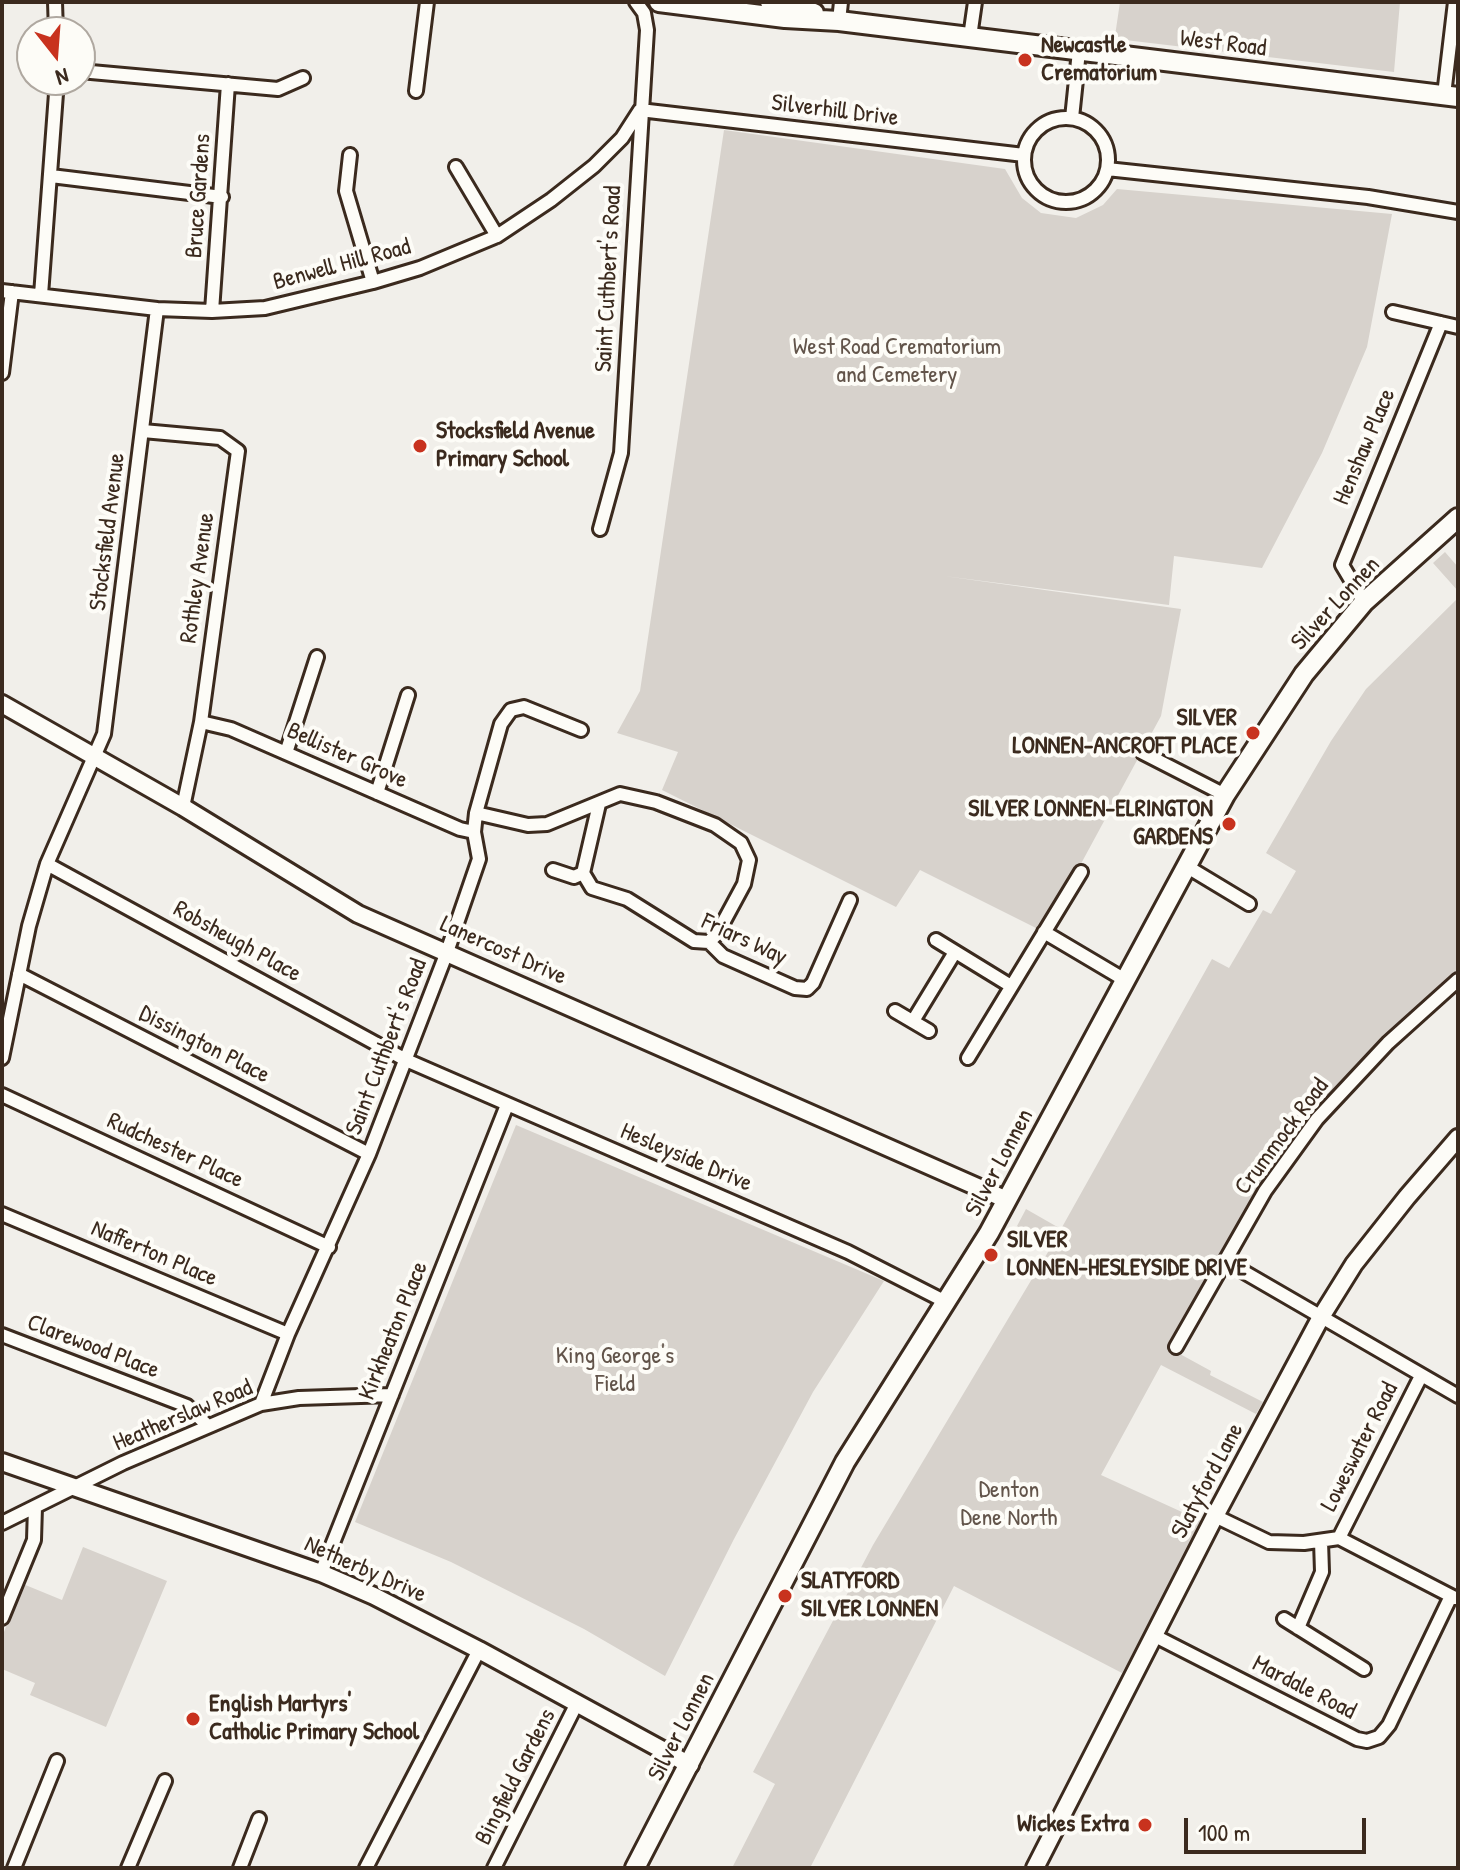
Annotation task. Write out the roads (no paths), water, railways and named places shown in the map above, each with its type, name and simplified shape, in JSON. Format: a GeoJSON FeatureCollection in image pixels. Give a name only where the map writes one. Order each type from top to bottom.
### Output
{"type":"FeatureCollection","features":[{"type":"Feature","properties":{"kind":"main road","name":"West Road"},"geometry":{"type":"LineString","coordinates":[[770,2],[840,11],[970,37],[1451,96]]}},
{"type":"Feature","properties":{"kind":"main road","name":"West Road"},"geometry":{"type":"LineString","coordinates":[[666,3],[785,18],[840,11]]}},
{"type":"Feature","properties":{"kind":"main road","name":"Silver Lonnen"},"geometry":{"type":"LineString","coordinates":[[635,1868],[845,1462],[1007,1200],[1225,795],[1304,674],[1364,602],[1458,518]]}},
{"type":"Feature","properties":{"kind":"street"},"geometry":{"type":"LineString","coordinates":[[416,91],[427,2]]}},
{"type":"Feature","properties":{"kind":"street","name":"Saint Cuthbert's Road"},"geometry":{"type":"LineString","coordinates":[[600,529],[621,453],[647,30],[644,13],[636,2]]}},
{"type":"Feature","properties":{"kind":"street"},"geometry":{"type":"LineString","coordinates":[[970,37],[975,2]]}},
{"type":"Feature","properties":{"kind":"street"},"geometry":{"type":"LineString","coordinates":[[1451,96],[1455,2]]}},
{"type":"Feature","properties":{"kind":"street"},"geometry":{"type":"LineString","coordinates":[[647,30],[655,13],[666,3]]}},
{"type":"Feature","properties":{"kind":"street"},"geometry":{"type":"LineString","coordinates":[[1072,118],[1079,51]]}},
{"type":"Feature","properties":{"kind":"street"},"geometry":{"type":"LineString","coordinates":[[96,72],[278,89],[303,78]]}},
{"type":"Feature","properties":{"kind":"street","name":"Bruce Gardens"},"geometry":{"type":"LineString","coordinates":[[212,311],[228,84]]}},
{"type":"Feature","properties":{"kind":"street"},"geometry":{"type":"LineString","coordinates":[[41,295],[56,96]]}},
{"type":"Feature","properties":{"kind":"street","name":"Silverhill Drive"},"geometry":{"type":"LineString","coordinates":[[640,110],[1024,155]]}},
{"type":"Feature","properties":{"kind":"street","name":"Benwell Hill Road"},"geometry":{"type":"LineString","coordinates":[[7,291],[157,309],[212,311],[265,308],[373,282],[420,268],[497,236],[551,200],[594,166],[622,138],[640,110]]}},
{"type":"Feature","properties":{"kind":"street"},"geometry":{"type":"LineString","coordinates":[[1072,118],[1085,122],[1104,142],[1108,155],[1107,169],[1095,191],[1073,201],[1060,201],[1048,198],[1037,190],[1025,168],[1024,155],[1035,131],[1046,123],[1072,118]]}},
{"type":"Feature","properties":{"kind":"street"},"geometry":{"type":"LineString","coordinates":[[350,155],[346,191],[373,282]]}},
{"type":"Feature","properties":{"kind":"street"},"geometry":{"type":"LineString","coordinates":[[456,167],[497,236]]}},
{"type":"Feature","properties":{"kind":"street"},"geometry":{"type":"LineString","coordinates":[[1107,169],[1368,197],[1458,212]]}},
{"type":"Feature","properties":{"kind":"street"},"geometry":{"type":"LineString","coordinates":[[51,176],[222,197]]}},
{"type":"Feature","properties":{"kind":"street"},"geometry":{"type":"LineString","coordinates":[[2,373],[7,291]]}},
{"type":"Feature","properties":{"kind":"street","name":"Stocksfield Avenue"},"geometry":{"type":"LineString","coordinates":[[2,1058],[29,926],[47,864],[104,734],[157,309]]}},
{"type":"Feature","properties":{"kind":"street"},"geometry":{"type":"LineString","coordinates":[[1393,312],[1458,327]]}},
{"type":"Feature","properties":{"kind":"street","name":"Henshaw Place"},"geometry":{"type":"LineString","coordinates":[[1364,602],[1342,565],[1441,323]]}},
{"type":"Feature","properties":{"kind":"street","name":"Rothley Avenue"},"geometry":{"type":"LineString","coordinates":[[143,431],[220,438],[238,451],[201,722],[183,807]]}},
{"type":"Feature","properties":{"kind":"street"},"geometry":{"type":"LineString","coordinates":[[286,753],[317,657]]}},
{"type":"Feature","properties":{"kind":"street"},"geometry":{"type":"LineString","coordinates":[[377,793],[408,695]]}},
{"type":"Feature","properties":{"kind":"street","name":"Lanercost Drive"},"geometry":{"type":"LineString","coordinates":[[2,704],[183,807],[358,914],[1007,1200]]}},
{"type":"Feature","properties":{"kind":"street","name":"Saint Cuthbert's Road"},"geometry":{"type":"LineString","coordinates":[[261,1404],[288,1334],[369,1154],[447,952],[479,859],[474,832],[476,813],[501,724],[511,710],[524,707],[581,730]]}},
{"type":"Feature","properties":{"kind":"street","name":"Bellister Grove"},"geometry":{"type":"LineString","coordinates":[[201,722],[231,729],[460,829],[474,832]]}},
{"type":"Feature","properties":{"kind":"street"},"geometry":{"type":"LineString","coordinates":[[1143,753],[1225,795]]}},
{"type":"Feature","properties":{"kind":"street"},"geometry":{"type":"LineString","coordinates":[[476,813],[528,825],[547,824],[620,794],[691,813],[730,834],[741,843],[749,860],[744,884],[717,934],[709,942]]}},
{"type":"Feature","properties":{"kind":"street"},"geometry":{"type":"LineString","coordinates":[[583,873],[599,804]]}},
{"type":"Feature","properties":{"kind":"street","name":"Robsheugh Place"},"geometry":{"type":"LineString","coordinates":[[47,864],[406,1060]]}},
{"type":"Feature","properties":{"kind":"street"},"geometry":{"type":"LineString","coordinates":[[1186,866],[1249,904]]}},
{"type":"Feature","properties":{"kind":"street","name":"Friars Way"},"geometry":{"type":"LineString","coordinates":[[553,870],[574,877],[583,873],[592,888],[627,899],[694,941],[709,942],[723,956],[795,988],[807,989],[813,983],[850,900]]}},
{"type":"Feature","properties":{"kind":"street"},"geometry":{"type":"LineString","coordinates":[[968,1058],[1081,872]]}},
{"type":"Feature","properties":{"kind":"street"},"geometry":{"type":"LineString","coordinates":[[1044,932],[1125,980]]}},
{"type":"Feature","properties":{"kind":"street"},"geometry":{"type":"LineString","coordinates":[[936,940],[1011,986]]}},
{"type":"Feature","properties":{"kind":"street"},"geometry":{"type":"LineString","coordinates":[[913,1021],[955,952]]}},
{"type":"Feature","properties":{"kind":"street","name":"Dissington Place"},"geometry":{"type":"LineString","coordinates":[[19,974],[369,1154]]}},
{"type":"Feature","properties":{"kind":"street","name":"Crummock Road"},"geometry":{"type":"LineString","coordinates":[[1176,1347],[1265,1191],[1317,1119],[1388,1043],[1458,980]]}},
{"type":"Feature","properties":{"kind":"street"},"geometry":{"type":"LineString","coordinates":[[895,1011],[929,1031]]}},
{"type":"Feature","properties":{"kind":"street","name":"Hesleyside Drive"},"geometry":{"type":"LineString","coordinates":[[406,1060],[848,1252],[946,1302]]}},
{"type":"Feature","properties":{"kind":"street","name":"Rudchester Place"},"geometry":{"type":"LineString","coordinates":[[2,1095],[329,1247]]}},
{"type":"Feature","properties":{"kind":"street","name":"Kirkheaton Place"},"geometry":{"type":"LineString","coordinates":[[321,1573],[507,1105]]}},
{"type":"Feature","properties":{"kind":"street","name":"Slatyford Lane"},"geometry":{"type":"LineString","coordinates":[[1035,1868],[1215,1516],[1321,1317],[1354,1264],[1458,1138]]}},
{"type":"Feature","properties":{"kind":"street","name":"Nafferton Place"},"geometry":{"type":"LineString","coordinates":[[2,1214],[288,1334]]}},
{"type":"Feature","properties":{"kind":"street"},"geometry":{"type":"LineString","coordinates":[[1225,1261],[1458,1396]]}},
{"type":"Feature","properties":{"kind":"street","name":"Clarewood Place"},"geometry":{"type":"LineString","coordinates":[[2,1335],[187,1406],[208,1426]]}},
{"type":"Feature","properties":{"kind":"street","name":"Loweswater Road"},"geometry":{"type":"LineString","coordinates":[[1339,1538],[1421,1376]]}},
{"type":"Feature","properties":{"kind":"street","name":"Heatherslaw Road"},"geometry":{"type":"LineString","coordinates":[[2,1523],[74,1487],[261,1404],[299,1398],[392,1395]]}},
{"type":"Feature","properties":{"kind":"street","name":"Netherby Drive"},"geometry":{"type":"LineString","coordinates":[[2,1462],[321,1573],[374,1596],[690,1765]]}},
{"type":"Feature","properties":{"kind":"street"},"geometry":{"type":"LineString","coordinates":[[2,1618],[34,1540],[35,1507]]}},
{"type":"Feature","properties":{"kind":"street"},"geometry":{"type":"LineString","coordinates":[[1215,1516],[1269,1542],[1284,1544],[1339,1538],[1455,1597]]}},
{"type":"Feature","properties":{"kind":"street"},"geometry":{"type":"LineString","coordinates":[[1298,1628],[1322,1572],[1321,1541]]}},
{"type":"Feature","properties":{"kind":"street","name":"Mardale Road"},"geometry":{"type":"LineString","coordinates":[[1155,1636],[1357,1739],[1367,1741],[1379,1737],[1389,1725],[1455,1597]]}},
{"type":"Feature","properties":{"kind":"street"},"geometry":{"type":"LineString","coordinates":[[1284,1619],[1364,1669]]}},
{"type":"Feature","properties":{"kind":"street"},"geometry":{"type":"LineString","coordinates":[[366,1868],[479,1650]]}},
{"type":"Feature","properties":{"kind":"street","name":"Bingfield Gardens"},"geometry":{"type":"LineString","coordinates":[[494,1868],[576,1705]]}},
{"type":"Feature","properties":{"kind":"street"},"geometry":{"type":"LineString","coordinates":[[14,1868],[57,1761]]}},
{"type":"Feature","properties":{"kind":"street"},"geometry":{"type":"LineString","coordinates":[[128,1868],[165,1781]]}},
{"type":"Feature","properties":{"kind":"street"},"geometry":{"type":"LineString","coordinates":[[240,1868],[259,1819]]}},
{"type":"Feature","properties":{"kind":"place","name":"Newcastle Crematorium"},"geometry":{"type":"Point","coordinates":[1025,60]}},
{"type":"Feature","properties":{"kind":"place","name":"Stocksfield Avenue Primary School"},"geometry":{"type":"Point","coordinates":[420,446]}},
{"type":"Feature","properties":{"kind":"place","name":"SILVER LONNEN-ANCROFT PLACE"},"geometry":{"type":"Point","coordinates":[1253,733]}},
{"type":"Feature","properties":{"kind":"place","name":"SILVER LONNEN-ELRINGTON GARDENS"},"geometry":{"type":"Point","coordinates":[1229,824]}},
{"type":"Feature","properties":{"kind":"place","name":"SILVER LONNEN-HESLEYSIDE DRIVE"},"geometry":{"type":"Point","coordinates":[991,1255]}},
{"type":"Feature","properties":{"kind":"place","name":"SLATYFORD SILVER LONNEN"},"geometry":{"type":"Point","coordinates":[785,1596]}},
{"type":"Feature","properties":{"kind":"place","name":"English Martyrs' Catholic Primary School"},"geometry":{"type":"Point","coordinates":[193,1719]}},
{"type":"Feature","properties":{"kind":"place","name":"Wickes Extra"},"geometry":{"type":"Point","coordinates":[1145,1825]}},
{"type":"Feature","properties":{"kind":"park label","name":"West Road Crematorium and Cemetery"},"geometry":{"type":"Point","coordinates":[897,362]}},
{"type":"Feature","properties":{"kind":"park label","name":"King George's Field"},"geometry":{"type":"Point","coordinates":[615,1371]}},
{"type":"Feature","properties":{"kind":"park label","name":"Denton Dene North"},"geometry":{"type":"Point","coordinates":[1009,1505]}}]}
